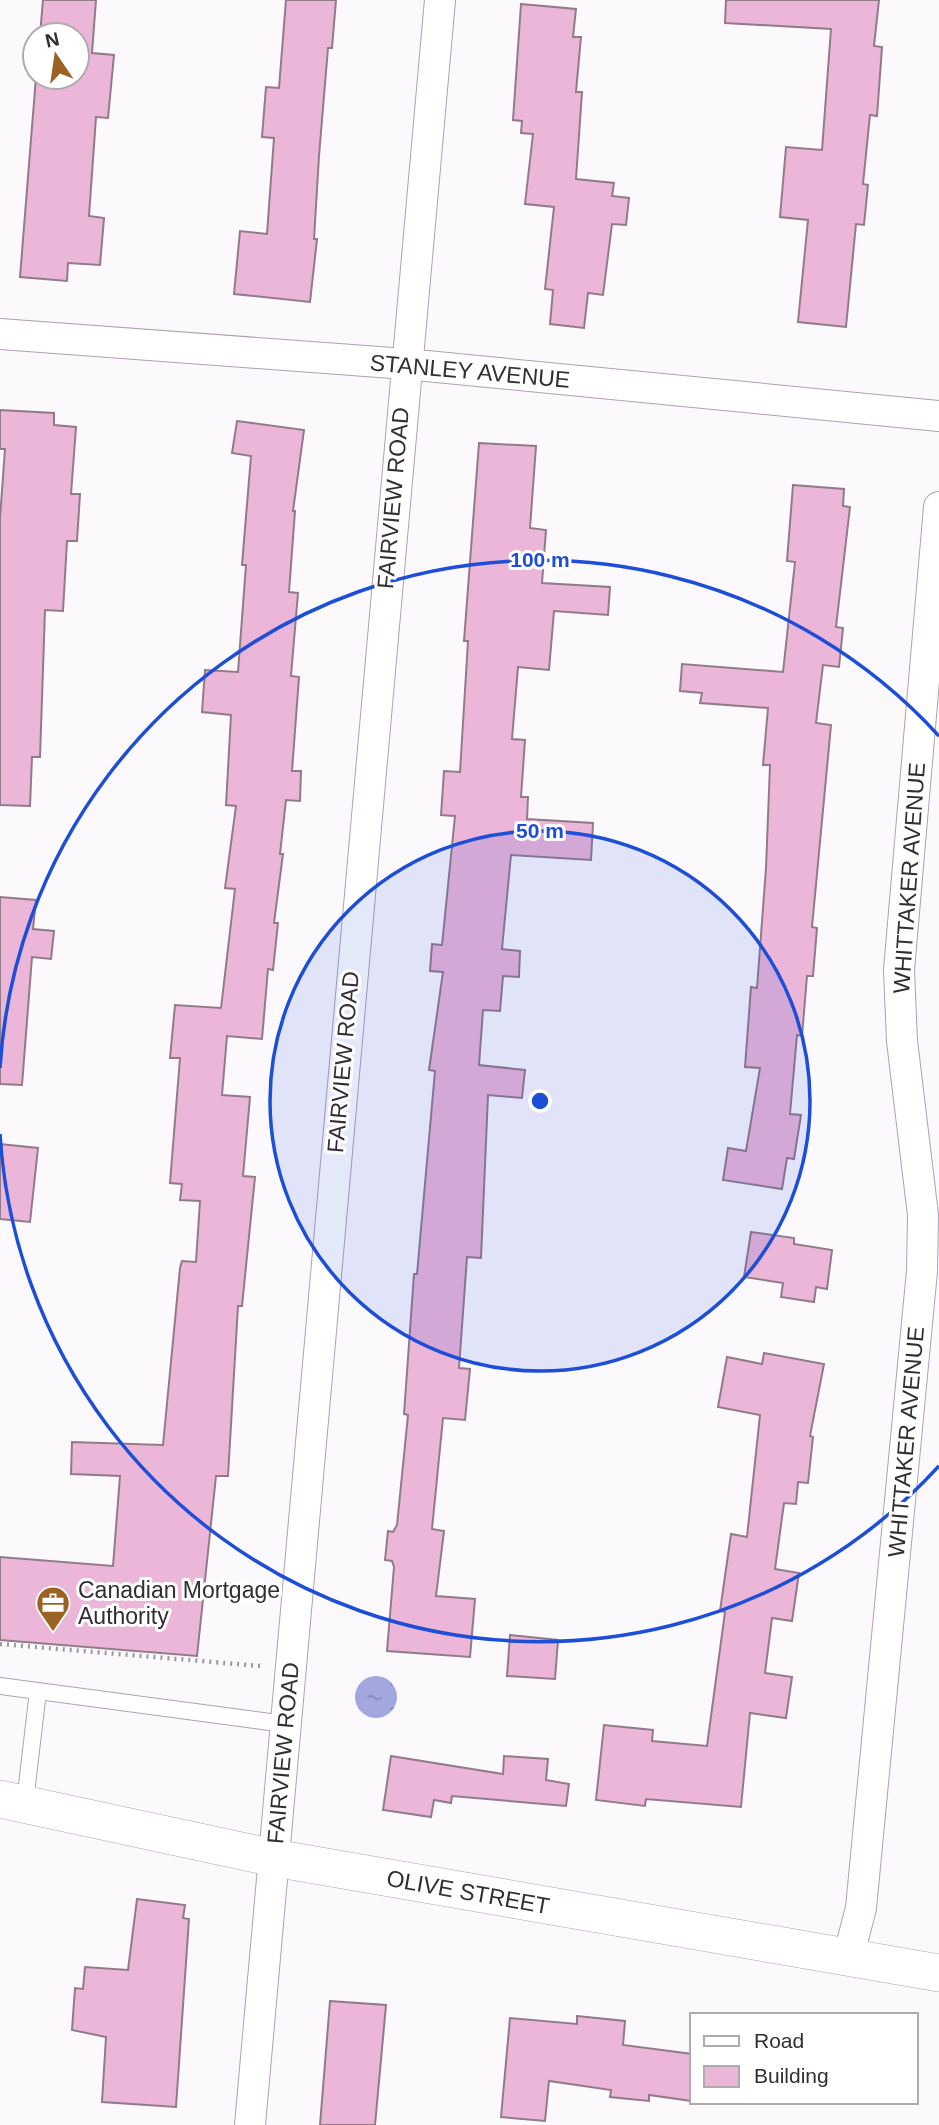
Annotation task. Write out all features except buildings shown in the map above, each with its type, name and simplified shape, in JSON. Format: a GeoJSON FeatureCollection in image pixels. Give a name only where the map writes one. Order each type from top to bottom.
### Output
{"type":"FeatureCollection","features":[{"type":"Feature","properties":{"kind":"street","name":"FAIRVIEW ROAD"},"geometry":{"type":"LineString","coordinates":[[250,2125],[440,0]]}},
{"type":"Feature","properties":{"kind":"street","name":"STANLEY AVENUE"},"geometry":{"type":"LineString","coordinates":[[0,334],[407,364],[939,416]]}},
{"type":"Feature","properties":{"kind":"street","name":"WHITTAKER AVENUE"},"geometry":{"type":"LineString","coordinates":[[848,1958],[861,1908],[922,1271],[923,1215],[902,1041],[899,970],[939,507]]}},
{"type":"Feature","properties":{"kind":"street","name":"OLIVE STREET"},"geometry":{"type":"LineString","coordinates":[[13,1800],[274,1858],[939,1973]]}},
{"type":"Feature","properties":{"kind":"lane"},"geometry":{"type":"LineString","coordinates":[[0,1686],[285,1724]]}},
{"type":"Feature","properties":{"kind":"lane"},"geometry":{"type":"LineString","coordinates":[[13,1800],[38,1691]]}},
{"type":"Feature","properties":{"kind":"path"},"geometry":{"type":"LineString","coordinates":[[0,1644],[261,1667]]}},
{"type":"Feature","properties":{"kind":"water"},"geometry":{"type":"Polygon","coordinates":[[[376,1676],[391,1682],[397,1697],[391,1712],[376,1718],[361,1712],[355,1697],[361,1682],[376,1676]]]}},
{"type":"Feature","properties":{"kind":"place","name":"Canadian Mortgage Authority"},"geometry":{"type":"Point","coordinates":[53,1633]}}]}
